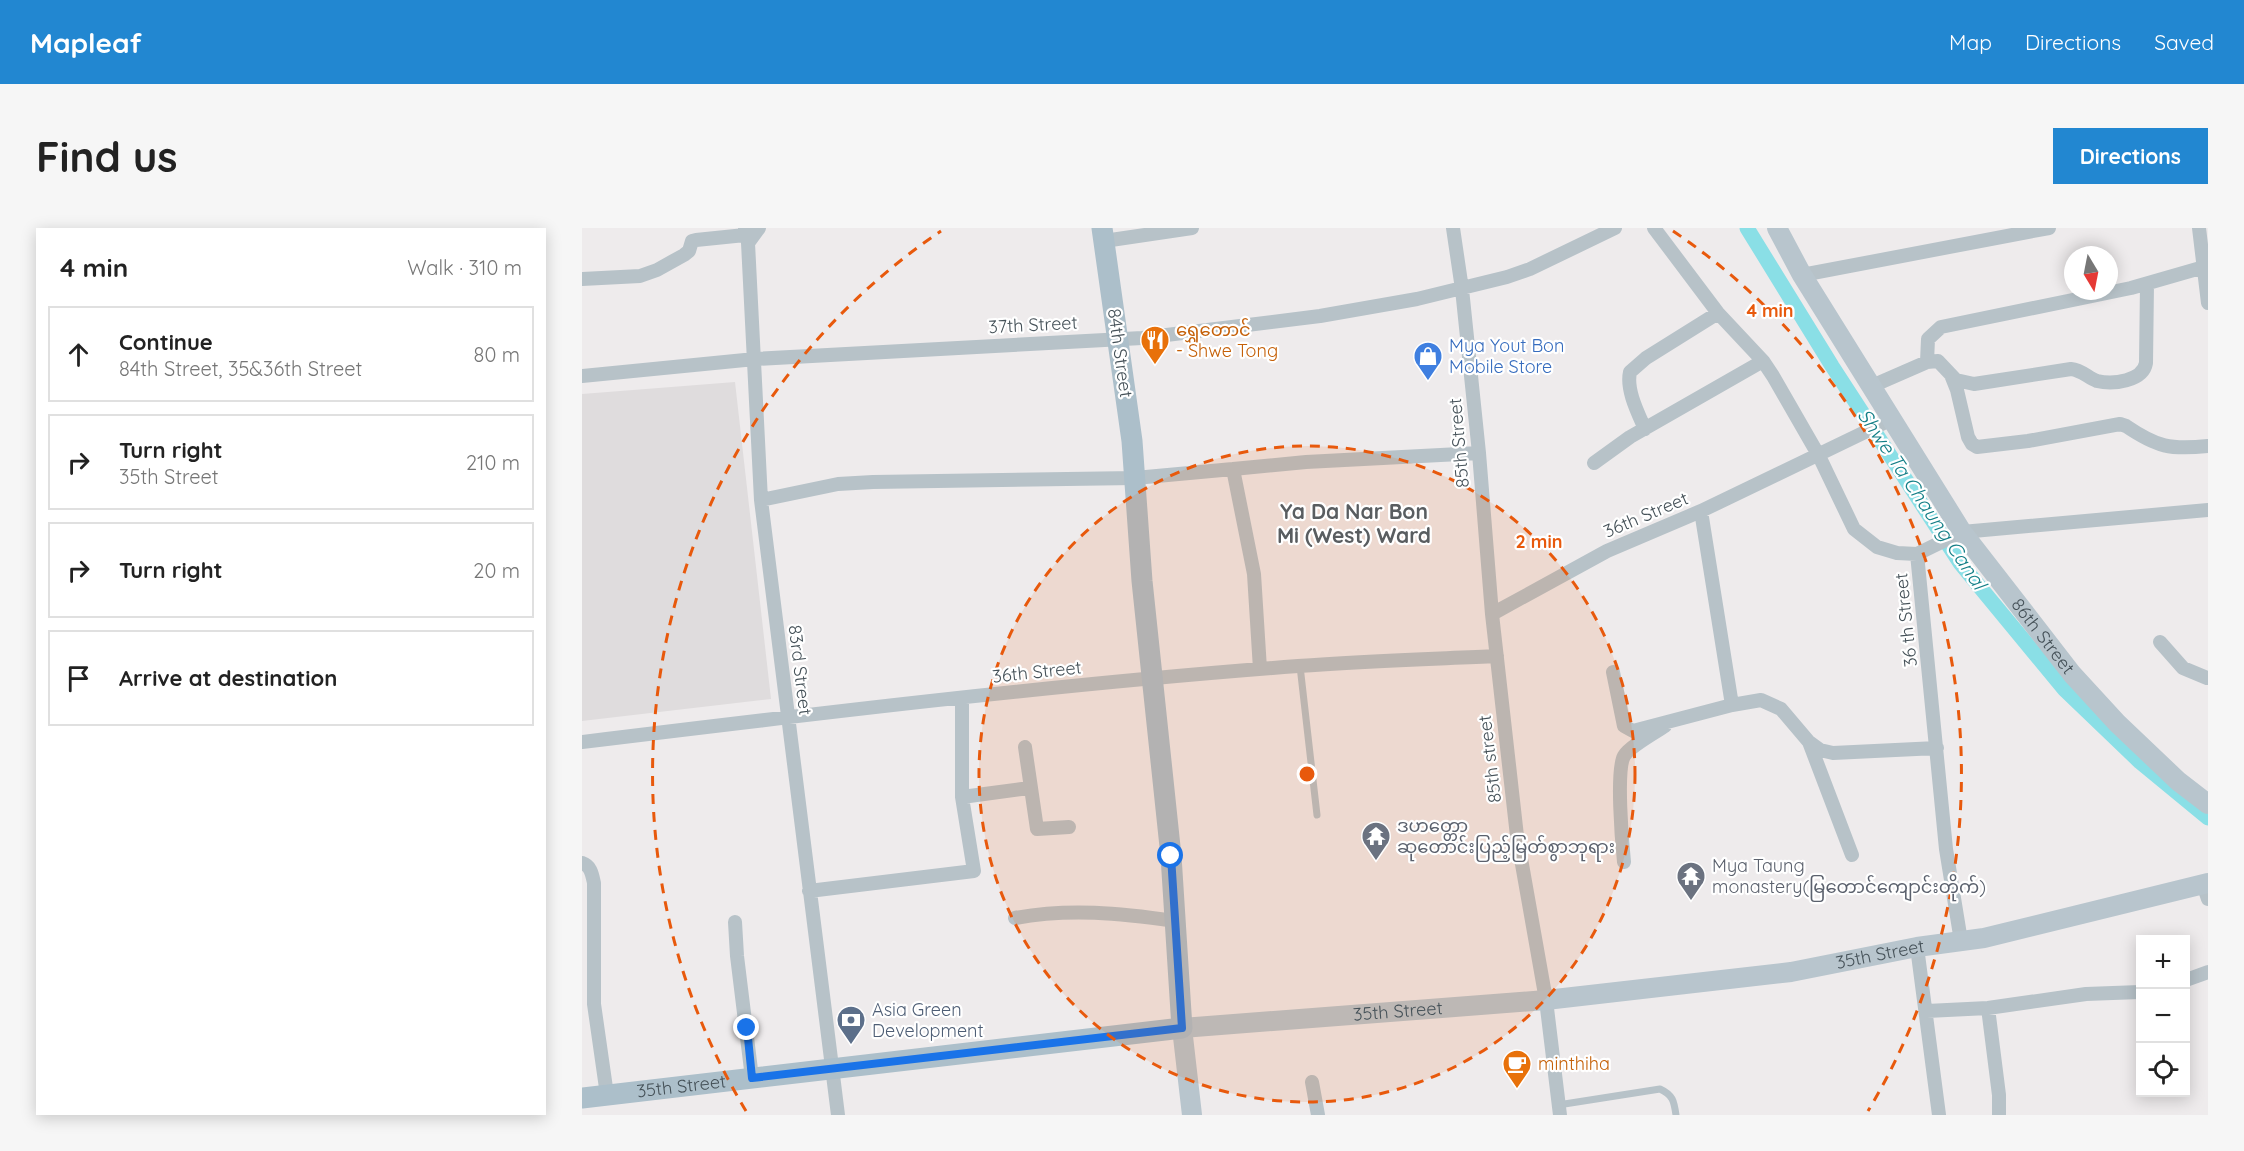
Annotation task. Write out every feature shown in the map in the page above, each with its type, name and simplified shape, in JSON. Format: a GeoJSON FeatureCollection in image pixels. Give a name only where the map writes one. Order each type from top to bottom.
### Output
{"type":"FeatureCollection","features":[{"type":"Feature","properties":{"kind":"main road","name":"86th Street"},"geometry":{"type":"LineString","coordinates":[[1777,228],[1802,275],[1872,386],[1886,422],[1957,534],[2072,674],[2124,730],[2178,781],[2208,804]]}},
{"type":"Feature","properties":{"kind":"main road","name":"84th Street"},"geometry":{"type":"LineString","coordinates":[[1103,235],[1136,478],[1152,678],[1171,856],[1182,1028]]}},
{"type":"Feature","properties":{"kind":"main road","name":"35th Street"},"geometry":{"type":"LineString","coordinates":[[582,1098],[1182,1028],[1546,999],[1791,972],[1917,947],[1984,938],[2206,889]]}},
{"type":"Feature","properties":{"kind":"main road"},"geometry":{"type":"LineString","coordinates":[[1182,1028],[1192,1115]]}},
{"type":"Feature","properties":{"kind":"street"},"geometry":{"type":"LineString","coordinates":[[582,279],[640,276],[657,270],[689,252],[692,241],[746,235],[759,228]]}},
{"type":"Feature","properties":{"kind":"street"},"geometry":{"type":"LineString","coordinates":[[1103,235],[1192,228]]}},
{"type":"Feature","properties":{"kind":"street","name":"85th Street"},"geometry":{"type":"LineString","coordinates":[[1453,228],[1462,289],[1479,453],[1497,656]]}},
{"type":"Feature","properties":{"kind":"street","name":"37th Street"},"geometry":{"type":"LineString","coordinates":[[582,376],[755,359],[1184,334],[1320,316],[1462,289],[1530,269],[1615,228]]}},
{"type":"Feature","properties":{"kind":"street"},"geometry":{"type":"LineString","coordinates":[[1654,228],[1718,313],[1763,361],[1790,403],[1819,456],[1854,529],[1877,547],[1897,553],[1917,554]]}},
{"type":"Feature","properties":{"kind":"street"},"geometry":{"type":"LineString","coordinates":[[1802,275],[2049,228]]}},
{"type":"Feature","properties":{"kind":"street"},"geometry":{"type":"LineString","coordinates":[[2199,228],[2208,303]]}},
{"type":"Feature","properties":{"kind":"street","name":"83rd Street"},"geometry":{"type":"LineString","coordinates":[[746,235],[755,359],[761,500],[838,1115]]}},
{"type":"Feature","properties":{"kind":"street"},"geometry":{"type":"LineString","coordinates":[[1927,362],[1928,339],[1941,327],[2147,284],[2204,267]]}},
{"type":"Feature","properties":{"kind":"street"},"geometry":{"type":"LineString","coordinates":[[1872,386],[1927,362],[1938,362],[1951,375],[1964,383],[1974,384],[2074,369],[2101,382],[2137,376],[2145,368],[2146,363],[2147,284]]}},
{"type":"Feature","properties":{"kind":"street"},"geometry":{"type":"LineString","coordinates":[[1645,429],[1629,381],[1630,372],[1646,358],[1718,313]]}},
{"type":"Feature","properties":{"kind":"street"},"geometry":{"type":"LineString","coordinates":[[1594,463],[1630,437],[1763,361]]}},
{"type":"Feature","properties":{"kind":"street"},"geometry":{"type":"LineString","coordinates":[[1951,375],[1957,390],[1968,437],[1977,447],[2028,441],[2120,424],[2158,445],[2208,446]]}},
{"type":"Feature","properties":{"kind":"street","name":"36th Street"},"geometry":{"type":"LineString","coordinates":[[1492,614],[1607,551],[1701,511],[1886,422]]}},
{"type":"Feature","properties":{"kind":"street"},"geometry":{"type":"LineString","coordinates":[[761,500],[838,484],[1136,478],[1306,462],[1479,453]]}},
{"type":"Feature","properties":{"kind":"street"},"geometry":{"type":"LineString","coordinates":[[1233,469],[1254,574],[1260,669]]}},
{"type":"Feature","properties":{"kind":"street","name":"36 th Street"},"geometry":{"type":"LineString","coordinates":[[1961,941],[1946,849],[1917,554],[1957,534],[2208,510]]}},
{"type":"Feature","properties":{"kind":"street"},"geometry":{"type":"LineString","coordinates":[[1701,511],[1732,705]]}},
{"type":"Feature","properties":{"kind":"street"},"geometry":{"type":"LineString","coordinates":[[2160,642],[2182,668],[2208,682]]}},
{"type":"Feature","properties":{"kind":"street","name":"36th Street"},"geometry":{"type":"LineString","coordinates":[[582,742],[788,716],[1152,678],[1300,666],[1497,656]]}},
{"type":"Feature","properties":{"kind":"street","name":"85th street"},"geometry":{"type":"LineString","coordinates":[[1497,656],[1517,836],[1546,999],[1559,1110]]}},
{"type":"Feature","properties":{"kind":"street"},"geometry":{"type":"LineString","coordinates":[[1613,672],[1624,726],[1633,731],[1732,705],[1761,700],[1780,709],[1809,742],[1820,750],[1833,753],[1936,748]]}},
{"type":"Feature","properties":{"kind":"street"},"geometry":{"type":"LineString","coordinates":[[809,891],[974,871],[962,797],[962,698]]}},
{"type":"Feature","properties":{"kind":"street"},"geometry":{"type":"LineString","coordinates":[[1624,862],[1621,837],[1621,768],[1625,754],[1674,721],[1701,713]]}},
{"type":"Feature","properties":{"kind":"street"},"geometry":{"type":"LineString","coordinates":[[1809,742],[1852,855]]}},
{"type":"Feature","properties":{"kind":"street"},"geometry":{"type":"LineString","coordinates":[[1025,747],[1036,830],[1069,827]]}},
{"type":"Feature","properties":{"kind":"street"},"geometry":{"type":"LineString","coordinates":[[962,797],[1029,788]]}},
{"type":"Feature","properties":{"kind":"street"},"geometry":{"type":"LineString","coordinates":[[582,863],[587,864],[592,872],[594,883],[594,1004],[607,1095]]}},
{"type":"Feature","properties":{"kind":"street"},"geometry":{"type":"LineString","coordinates":[[1014,918],[1042,913],[1085,911],[1122,913],[1175,921]]}},
{"type":"Feature","properties":{"kind":"street"},"geometry":{"type":"LineString","coordinates":[[735,922],[752,1078]]}},
{"type":"Feature","properties":{"kind":"street"},"geometry":{"type":"LineString","coordinates":[[1917,947],[1940,1115]]}},
{"type":"Feature","properties":{"kind":"street"},"geometry":{"type":"LineString","coordinates":[[2190,979],[2208,972]]}},
{"type":"Feature","properties":{"kind":"street"},"geometry":{"type":"LineString","coordinates":[[1927,1011],[1988,1008],[2086,994],[2136,992]]}},
{"type":"Feature","properties":{"kind":"street"},"geometry":{"type":"LineString","coordinates":[[1988,1008],[1999,1095],[1999,1115]]}},
{"type":"Feature","properties":{"kind":"street"},"geometry":{"type":"LineString","coordinates":[[1312,1082],[1318,1115]]}},
{"type":"Feature","properties":{"kind":"lane"},"geometry":{"type":"LineString","coordinates":[[1300,666],[1317,815]]}},
{"type":"Feature","properties":{"kind":"lane"},"geometry":{"type":"LineString","coordinates":[[1559,1110],[1660,1089],[1673,1098],[1676,1115]]}},
{"type":"Feature","properties":{"kind":"shaded area"},"geometry":{"type":"Polygon","coordinates":[[[735,382],[771,699],[582,721],[582,394],[735,382]]]}},
{"type":"Feature","properties":{"kind":"waterway","name":"Shwe Ta Chaung Canal"},"geometry":{"type":"LineString","coordinates":[[1747,228],[1832,366],[1960,563],[2064,689],[2140,762],[2208,818]]}},
{"type":"Feature","properties":{"kind":"place","name":"ရွှေတောင် - Shwe Tong"},"geometry":{"type":"Point","coordinates":[1155,366]}},
{"type":"Feature","properties":{"kind":"place","name":"Mya Yout Bon Mobile Store"},"geometry":{"type":"Point","coordinates":[1428,382]}},
{"type":"Feature","properties":{"kind":"place","name":"ဒဟတ္တော ဆုတောင်းပြည့်မြတ်စွာဘုရား"},"geometry":{"type":"Point","coordinates":[1376,862]}},
{"type":"Feature","properties":{"kind":"place","name":"Mya Taung monastery(မြတောင်ကျောင်းတိုက်)"},"geometry":{"type":"Point","coordinates":[1691,902]}},
{"type":"Feature","properties":{"kind":"place","name":"Asia Green Development"},"geometry":{"type":"Point","coordinates":[851,1046]}},
{"type":"Feature","properties":{"kind":"place","name":"minthiha"},"geometry":{"type":"Point","coordinates":[1517,1090]}},
{"type":"Feature","properties":{"kind":"district","name":"Ya Da Nar Bon Mi (West) Ward"},"geometry":{"type":"Point","coordinates":[1354,524]}},
{"type":"Feature","properties":{"kind":"route"},"geometry":{"type":"LineString","coordinates":[[747,1028],[752,1078],[1182,1028],[1171,856]]}}]}
